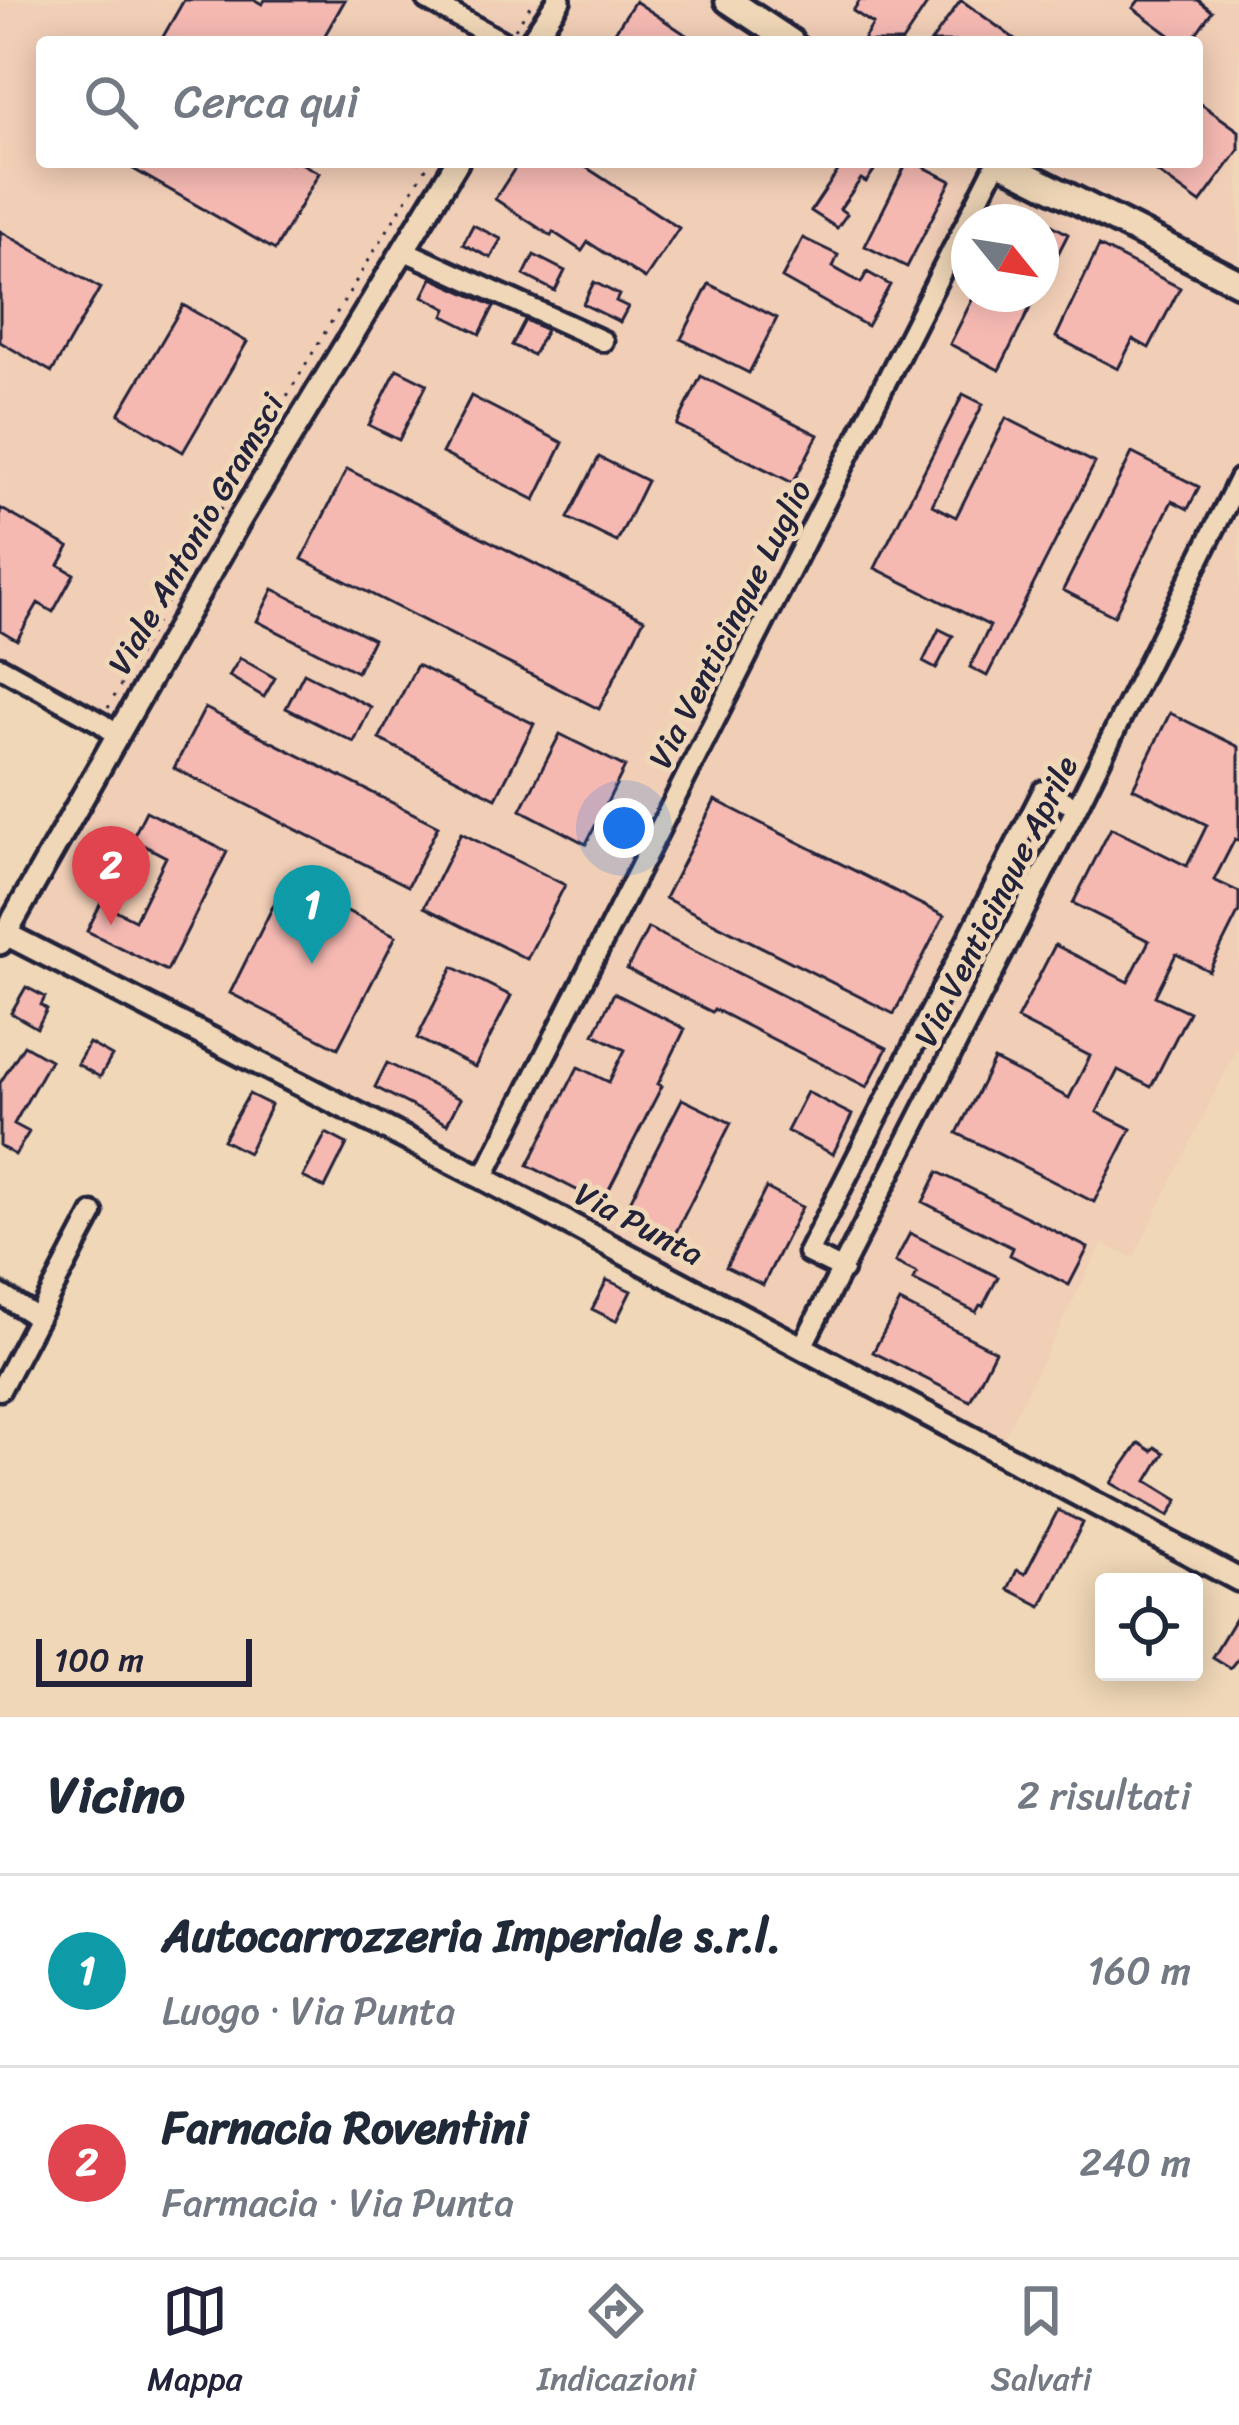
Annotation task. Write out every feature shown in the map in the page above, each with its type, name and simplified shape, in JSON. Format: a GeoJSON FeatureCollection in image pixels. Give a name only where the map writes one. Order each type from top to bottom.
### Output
{"type":"FeatureCollection","features":[{"type":"Feature","properties":{"kind":"main road"},"geometry":{"type":"LineString","coordinates":[[728,0],[781,36]]}},
{"type":"Feature","properties":{"kind":"main road"},"geometry":{"type":"LineString","coordinates":[[1011,168],[1239,283]]}},
{"type":"Feature","properties":{"kind":"street"},"geometry":{"type":"LineString","coordinates":[[428,0],[494,36]]}},
{"type":"Feature","properties":{"kind":"street"},"geometry":{"type":"LineString","coordinates":[[534,36],[551,2]]}},
{"type":"Feature","properties":{"kind":"street","name":"Viale Antonio Gramsci"},"geometry":{"type":"LineString","coordinates":[[2,936],[240,519],[453,168]]}},
{"type":"Feature","properties":{"kind":"street","name":"Via Venticinque Luglio"},"geometry":{"type":"LineString","coordinates":[[483,1178],[996,168]]}},
{"type":"Feature","properties":{"kind":"street"},"geometry":{"type":"LineString","coordinates":[[403,250],[603,341]]}},
{"type":"Feature","properties":{"kind":"street","name":"Via Venticinque Aprile"},"geometry":{"type":"LineString","coordinates":[[802,1347],[1239,479]]}},
{"type":"Feature","properties":{"kind":"street"},"geometry":{"type":"LineString","coordinates":[[0,667],[117,735]]}},
{"type":"Feature","properties":{"kind":"street"},"geometry":{"type":"LineString","coordinates":[[843,1270],[808,1253],[1043,790],[1077,807]]}},
{"type":"Feature","properties":{"kind":"street","name":"Via Punta"},"geometry":{"type":"LineString","coordinates":[[2,936],[483,1178],[1239,1580]]}},
{"type":"Feature","properties":{"kind":"street"},"geometry":{"type":"LineString","coordinates":[[0,1390],[93,1213]]}},
{"type":"Feature","properties":{"kind":"street"},"geometry":{"type":"LineString","coordinates":[[0,1294],[38,1318]]}},
{"type":"Feature","properties":{"kind":"path"},"geometry":{"type":"LineString","coordinates":[[512,36],[551,2]]}},
{"type":"Feature","properties":{"kind":"shaded area"},"geometry":{"type":"Polygon","coordinates":[[[0,0],[1239,0],[1239,1044],[1133,1258],[1102,1243],[998,1448],[14,932],[113,743],[0,679],[0,0]]]}},
{"type":"Feature","properties":{"kind":"building"},"geometry":{"type":"Polygon","coordinates":[[[184,0],[255,0],[262,4],[265,0],[345,0],[324,36],[163,36],[184,0]]]}},
{"type":"Feature","properties":{"kind":"building"},"geometry":{"type":"Polygon","coordinates":[[[860,0],[930,0],[906,36],[866,36],[873,24],[853,11],[860,0]]]}},
{"type":"Feature","properties":{"kind":"building"},"geometry":{"type":"Polygon","coordinates":[[[961,0],[1011,36],[935,36],[961,0]]]}},
{"type":"Feature","properties":{"kind":"building"},"geometry":{"type":"Polygon","coordinates":[[[1139,0],[1198,0],[1212,11],[1194,36],[1171,36],[1133,8],[1139,0]]]}},
{"type":"Feature","properties":{"kind":"building"},"geometry":{"type":"Polygon","coordinates":[[[635,1],[688,36],[612,36],[635,1]]]}},
{"type":"Feature","properties":{"kind":"building"},"geometry":{"type":"Polygon","coordinates":[[[1203,105],[1239,131],[1239,150],[1200,203],[1151,168],[1203,168],[1203,105]]]}},
{"type":"Feature","properties":{"kind":"building"},"geometry":{"type":"Polygon","coordinates":[[[132,168],[310,168],[319,173],[275,250],[132,168]]]}},
{"type":"Feature","properties":{"kind":"building"},"geometry":{"type":"Polygon","coordinates":[[[515,168],[587,168],[679,228],[645,279],[588,242],[582,251],[553,232],[551,236],[495,199],[515,168]]]}},
{"type":"Feature","properties":{"kind":"building"},"geometry":{"type":"Polygon","coordinates":[[[840,168],[876,168],[866,182],[861,179],[840,209],[847,214],[837,228],[811,211],[840,168]]]}},
{"type":"Feature","properties":{"kind":"building"},"geometry":{"type":"Polygon","coordinates":[[[904,168],[926,168],[951,181],[907,267],[865,246],[904,168]]]}},
{"type":"Feature","properties":{"kind":"building"},"geometry":{"type":"Polygon","coordinates":[[[473,225],[501,239],[491,258],[463,244],[473,225]]]}},
{"type":"Feature","properties":{"kind":"building"},"geometry":{"type":"Polygon","coordinates":[[[1059,229],[1068,234],[1059,252],[1059,229]]]}},
{"type":"Feature","properties":{"kind":"building"},"geometry":{"type":"Polygon","coordinates":[[[0,231],[100,288],[52,372],[0,342],[0,231]]]}},
{"type":"Feature","properties":{"kind":"building"},"geometry":{"type":"Polygon","coordinates":[[[803,238],[838,255],[833,267],[861,283],[867,272],[890,285],[867,326],[782,278],[803,238]]]}},
{"type":"Feature","properties":{"kind":"building"},"geometry":{"type":"Polygon","coordinates":[[[1099,246],[1180,288],[1149,348],[1133,339],[1118,369],[1056,337],[1099,246]]]}},
{"type":"Feature","properties":{"kind":"building"},"geometry":{"type":"Polygon","coordinates":[[[534,255],[565,271],[555,291],[524,275],[534,255]]]}},
{"type":"Feature","properties":{"kind":"building"},"geometry":{"type":"Polygon","coordinates":[[[432,278],[494,306],[480,334],[444,316],[447,309],[423,296],[432,278]]]}},
{"type":"Feature","properties":{"kind":"building"},"geometry":{"type":"Polygon","coordinates":[[[594,282],[619,295],[616,301],[628,307],[620,322],[583,304],[594,282]]]}},
{"type":"Feature","properties":{"kind":"building"},"geometry":{"type":"Polygon","coordinates":[[[709,284],[777,318],[749,373],[681,339],[709,284]]]}},
{"type":"Feature","properties":{"kind":"building"},"geometry":{"type":"Polygon","coordinates":[[[183,305],[247,342],[183,452],[119,414],[183,305]]]}},
{"type":"Feature","properties":{"kind":"building"},"geometry":{"type":"Polygon","coordinates":[[[966,312],[1028,312],[999,370],[950,344],[966,312]]]}},
{"type":"Feature","properties":{"kind":"building"},"geometry":{"type":"Polygon","coordinates":[[[525,320],[546,330],[533,355],[512,345],[525,320]]]}},
{"type":"Feature","properties":{"kind":"building"},"geometry":{"type":"Polygon","coordinates":[[[397,369],[427,384],[399,440],[369,425],[397,369]]]}},
{"type":"Feature","properties":{"kind":"building"},"geometry":{"type":"Polygon","coordinates":[[[701,376],[818,435],[793,483],[677,425],[701,376]]]}},
{"type":"Feature","properties":{"kind":"building"},"geometry":{"type":"Polygon","coordinates":[[[963,394],[983,404],[932,505],[956,517],[1006,418],[1095,463],[987,676],[970,667],[990,626],[875,568],[963,394]]]}},
{"type":"Feature","properties":{"kind":"building"},"geometry":{"type":"Polygon","coordinates":[[[471,396],[563,443],[535,500],[442,453],[471,396]]]}},
{"type":"Feature","properties":{"kind":"building"},"geometry":{"type":"Polygon","coordinates":[[[1132,453],[1199,487],[1188,509],[1172,501],[1114,616],[1063,590],[1132,453]]]}},
{"type":"Feature","properties":{"kind":"building"},"geometry":{"type":"Polygon","coordinates":[[[599,457],[647,481],[617,542],[568,518],[599,457]]]}},
{"type":"Feature","properties":{"kind":"building"},"geometry":{"type":"Polygon","coordinates":[[[347,469],[644,619],[599,709],[302,559],[347,469]]]}},
{"type":"Feature","properties":{"kind":"building"},"geometry":{"type":"Polygon","coordinates":[[[0,508],[69,547],[59,565],[74,574],[53,612],[38,603],[17,640],[0,630],[0,508]]]}},
{"type":"Feature","properties":{"kind":"building"},"geometry":{"type":"Polygon","coordinates":[[[273,589],[373,639],[357,672],[257,621],[273,589]]]}},
{"type":"Feature","properties":{"kind":"building"},"geometry":{"type":"Polygon","coordinates":[[[939,629],[953,636],[936,669],[923,662],[939,629]]]}},
{"type":"Feature","properties":{"kind":"building"},"geometry":{"type":"Polygon","coordinates":[[[240,658],[275,678],[264,697],[229,676],[240,658]]]}},
{"type":"Feature","properties":{"kind":"building"},"geometry":{"type":"Polygon","coordinates":[[[417,665],[534,724],[496,798],[379,739],[417,665]]]}},
{"type":"Feature","properties":{"kind":"building"},"geometry":{"type":"Polygon","coordinates":[[[304,673],[371,707],[354,742],[286,708],[304,673]]]}},
{"type":"Feature","properties":{"kind":"building"},"geometry":{"type":"Polygon","coordinates":[[[205,708],[438,826],[408,886],[174,768],[205,708]]]}},
{"type":"Feature","properties":{"kind":"building"},"geometry":{"type":"Polygon","coordinates":[[[1170,713],[1239,747],[1239,841],[1235,839],[1214,880],[1239,892],[1239,911],[1209,971],[1176,954],[1155,996],[1189,1012],[1151,1087],[1118,1070],[1097,1112],[1131,1129],[1094,1202],[957,1133],[994,1060],[1069,1098],[1090,1056],[1017,1019],[1055,945],[1128,982],[1149,941],[1073,903],[1111,828],[1187,866],[1207,825],[1133,788],[1170,713]]]}},
{"type":"Feature","properties":{"kind":"building"},"geometry":{"type":"Polygon","coordinates":[[[560,734],[625,767],[586,844],[521,810],[560,734]]]}},
{"type":"Feature","properties":{"kind":"building"},"geometry":{"type":"Polygon","coordinates":[[[715,800],[944,916],[894,1014],[665,898],[715,800]]]}},
{"type":"Feature","properties":{"kind":"building"},"geometry":{"type":"Polygon","coordinates":[[[146,811],[227,852],[167,971],[87,931],[101,903],[135,920],[166,857],[132,839],[146,811]]]}},
{"type":"Feature","properties":{"kind":"building"},"geometry":{"type":"Polygon","coordinates":[[[461,833],[565,885],[527,959],[424,907],[461,833]]]}},
{"type":"Feature","properties":{"kind":"building"},"geometry":{"type":"Polygon","coordinates":[[[286,880],[396,936],[338,1048],[230,993],[286,880]]]}},
{"type":"Feature","properties":{"kind":"building"},"geometry":{"type":"Polygon","coordinates":[[[648,928],[887,1048],[867,1087],[627,969],[648,928]]]}},
{"type":"Feature","properties":{"kind":"building"},"geometry":{"type":"Polygon","coordinates":[[[453,967],[511,996],[475,1067],[417,1038],[453,967]]]}},
{"type":"Feature","properties":{"kind":"building"},"geometry":{"type":"Polygon","coordinates":[[[26,987],[45,997],[41,1005],[47,1009],[37,1028],[11,1013],[26,987]]]}},
{"type":"Feature","properties":{"kind":"building"},"geometry":{"type":"Polygon","coordinates":[[[614,993],[685,1029],[658,1084],[662,1086],[602,1203],[528,1165],[578,1067],[609,1082],[625,1050],[594,1034],[614,993]]]}},
{"type":"Feature","properties":{"kind":"building"},"geometry":{"type":"Polygon","coordinates":[[[89,1043],[112,1056],[100,1077],[77,1064],[89,1043]]]}},
{"type":"Feature","properties":{"kind":"building"},"geometry":{"type":"Polygon","coordinates":[[[24,1045],[50,1060],[14,1124],[29,1132],[15,1155],[0,1146],[0,1083],[24,1045]]]}},
{"type":"Feature","properties":{"kind":"building"},"geometry":{"type":"Polygon","coordinates":[[[387,1063],[460,1099],[447,1124],[375,1087],[387,1063]]]}},
{"type":"Feature","properties":{"kind":"building"},"geometry":{"type":"Polygon","coordinates":[[[807,1092],[852,1115],[833,1154],[787,1131],[807,1092]]]}},
{"type":"Feature","properties":{"kind":"building"},"geometry":{"type":"Polygon","coordinates":[[[249,1094],[271,1105],[248,1153],[223,1140],[249,1094]]]}},
{"type":"Feature","properties":{"kind":"building"},"geometry":{"type":"Polygon","coordinates":[[[682,1099],[731,1123],[672,1240],[623,1215],[682,1099]]]}},
{"type":"Feature","properties":{"kind":"building"},"geometry":{"type":"Polygon","coordinates":[[[326,1133],[347,1144],[325,1188],[303,1177],[326,1133]]]}},
{"type":"Feature","properties":{"kind":"building"},"geometry":{"type":"Polygon","coordinates":[[[938,1172],[1088,1248],[1069,1285],[1010,1255],[1013,1248],[923,1202],[938,1172]]]}},
{"type":"Feature","properties":{"kind":"building"},"geometry":{"type":"Polygon","coordinates":[[[766,1188],[802,1207],[763,1285],[726,1267],[766,1188]]]}},
{"type":"Feature","properties":{"kind":"building"},"geometry":{"type":"Polygon","coordinates":[[[910,1233],[998,1277],[983,1306],[976,1312],[913,1280],[917,1273],[895,1262],[910,1233]]]}},
{"type":"Feature","properties":{"kind":"building"},"geometry":{"type":"Polygon","coordinates":[[[607,1280],[631,1291],[616,1321],[592,1309],[607,1280]]]}},
{"type":"Feature","properties":{"kind":"building"},"geometry":{"type":"Polygon","coordinates":[[[900,1302],[995,1351],[970,1401],[873,1352],[900,1302]]]}},
{"type":"Feature","properties":{"kind":"building"},"geometry":{"type":"Polygon","coordinates":[[[1139,1443],[1164,1453],[1147,1481],[1178,1500],[1169,1516],[1111,1483],[1139,1443]]]}},
{"type":"Feature","properties":{"kind":"building"},"geometry":{"type":"Polygon","coordinates":[[[1058,1510],[1083,1523],[1041,1606],[1008,1589],[1017,1570],[1025,1574],[1058,1510]]]}},
{"type":"Feature","properties":{"kind":"building"},"geometry":{"type":"Polygon","coordinates":[[[1239,1612],[1239,1657],[1230,1668],[1212,1657],[1239,1612]]]}},
{"type":"Feature","properties":{"kind":"place","name":"Farnacia Roventini"},"geometry":{"type":"Point","coordinates":[111,925]}},
{"type":"Feature","properties":{"kind":"place","name":"Autocarrozzeria Imperiale s.r.l."},"geometry":{"type":"Point","coordinates":[312,964]}}]}
